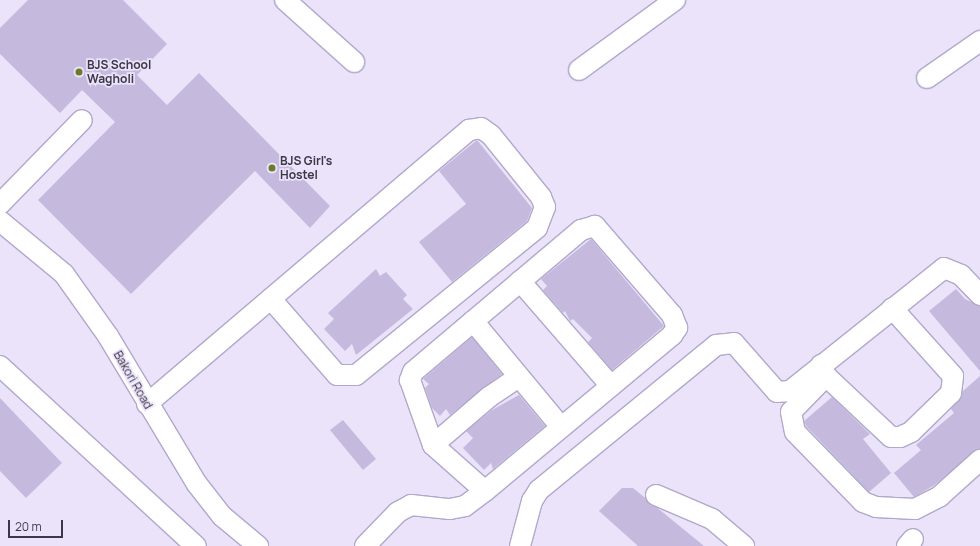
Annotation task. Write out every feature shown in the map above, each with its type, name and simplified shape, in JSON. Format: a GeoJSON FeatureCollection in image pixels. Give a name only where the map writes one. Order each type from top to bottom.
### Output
{"type":"FeatureCollection","features":[{"type":"Feature","properties":{"kind":"street"},"geometry":{"type":"LineString","coordinates":[[285,0],[354,62]]}},
{"type":"Feature","properties":{"kind":"street"},"geometry":{"type":"LineString","coordinates":[[579,70],[675,0]]}},
{"type":"Feature","properties":{"kind":"street"},"geometry":{"type":"LineString","coordinates":[[927,78],[980,41]]}},
{"type":"Feature","properties":{"kind":"street"},"geometry":{"type":"LineString","coordinates":[[0,204],[82,120]]}},
{"type":"Feature","properties":{"kind":"street"},"geometry":{"type":"LineString","coordinates":[[147,404],[470,130],[481,128],[491,135],[541,197],[543,218],[537,228],[356,375],[337,375],[271,299]]}},
{"type":"Feature","properties":{"kind":"street","name":"Bakori Road"},"geometry":{"type":"LineString","coordinates":[[0,221],[64,274],[108,336],[147,404],[197,484],[222,516],[256,546]]}},
{"type":"Feature","properties":{"kind":"street"},"geometry":{"type":"LineString","coordinates":[[364,546],[398,512],[410,505],[450,509],[466,506],[485,491],[611,386],[677,328],[672,315],[601,231],[595,226],[581,230],[413,372],[410,380],[433,445],[485,491]]}},
{"type":"Feature","properties":{"kind":"street"},"geometry":{"type":"LineString","coordinates":[[980,295],[961,275],[944,268],[892,308],[824,371],[791,412],[795,432],[863,502],[876,507],[915,509],[940,496],[980,460]]}},
{"type":"Feature","properties":{"kind":"street"},"geometry":{"type":"LineString","coordinates":[[520,281],[611,386]]}},
{"type":"Feature","properties":{"kind":"street"},"geometry":{"type":"LineString","coordinates":[[824,371],[891,437],[900,438],[910,432],[950,393],[953,376],[947,367],[892,308]]}},
{"type":"Feature","properties":{"kind":"street"},"geometry":{"type":"LineString","coordinates":[[472,321],[561,427]]}},
{"type":"Feature","properties":{"kind":"street"},"geometry":{"type":"LineString","coordinates":[[520,546],[532,501],[539,490],[716,345],[734,343],[777,392],[790,391],[824,371]]}},
{"type":"Feature","properties":{"kind":"street"},"geometry":{"type":"LineString","coordinates":[[0,366],[196,546]]}},
{"type":"Feature","properties":{"kind":"street"},"geometry":{"type":"LineString","coordinates":[[433,445],[489,397],[519,377]]}},
{"type":"Feature","properties":{"kind":"street"},"geometry":{"type":"LineString","coordinates":[[656,494],[712,519],[744,546]]}},
{"type":"Feature","properties":{"kind":"building"},"geometry":{"type":"Polygon","coordinates":[[[28,0],[123,0],[167,44],[137,75],[167,105],[199,73],[330,206],[310,228],[255,171],[131,294],[38,200],[115,122],[82,90],[60,113],[0,54],[0,28],[28,0]]]}},
{"type":"Feature","properties":{"kind":"building"},"geometry":{"type":"Polygon","coordinates":[[[477,140],[532,208],[527,221],[452,282],[419,242],[466,204],[439,171],[477,140]]]}},
{"type":"Feature","properties":{"kind":"building"},"geometry":{"type":"Polygon","coordinates":[[[591,239],[664,326],[612,370],[588,342],[592,338],[573,319],[570,321],[565,311],[563,313],[543,290],[547,286],[541,279],[591,239]]]}},
{"type":"Feature","properties":{"kind":"building"},"geometry":{"type":"Polygon","coordinates":[[[376,269],[380,276],[386,272],[407,295],[403,299],[413,309],[356,355],[352,344],[345,351],[324,329],[334,319],[328,313],[376,269]]]}},
{"type":"Feature","properties":{"kind":"building"},"geometry":{"type":"Polygon","coordinates":[[[956,289],[965,299],[980,306],[980,371],[929,311],[956,289]]]}},
{"type":"Feature","properties":{"kind":"building"},"geometry":{"type":"Polygon","coordinates":[[[472,337],[502,374],[450,415],[446,409],[440,416],[432,408],[425,388],[429,384],[423,379],[472,337]]]}},
{"type":"Feature","properties":{"kind":"building"},"geometry":{"type":"Polygon","coordinates":[[[980,376],[980,449],[933,486],[914,497],[894,473],[921,450],[916,445],[954,413],[951,409],[963,391],[980,376]]]}},
{"type":"Feature","properties":{"kind":"building"},"geometry":{"type":"Polygon","coordinates":[[[519,395],[545,426],[493,469],[491,463],[484,470],[463,448],[473,438],[466,431],[492,410],[519,395]]]}},
{"type":"Feature","properties":{"kind":"building"},"geometry":{"type":"Polygon","coordinates":[[[832,397],[870,434],[863,439],[891,473],[869,492],[806,426],[804,421],[832,397]]]}},
{"type":"Feature","properties":{"kind":"building"},"geometry":{"type":"Polygon","coordinates":[[[0,398],[62,463],[26,498],[0,471],[0,398]]]}},
{"type":"Feature","properties":{"kind":"building"},"geometry":{"type":"Polygon","coordinates":[[[343,420],[376,459],[363,470],[330,430],[343,420]]]}},
{"type":"Feature","properties":{"kind":"building"},"geometry":{"type":"Polygon","coordinates":[[[622,488],[633,488],[704,546],[638,546],[599,511],[622,488]]]}},
{"type":"Feature","properties":{"kind":"place","name":"BJS School Wagholi"},"geometry":{"type":"Point","coordinates":[79,72]}},
{"type":"Feature","properties":{"kind":"place","name":"BJS Girl's Hostel"},"geometry":{"type":"Point","coordinates":[272,168]}}]}
